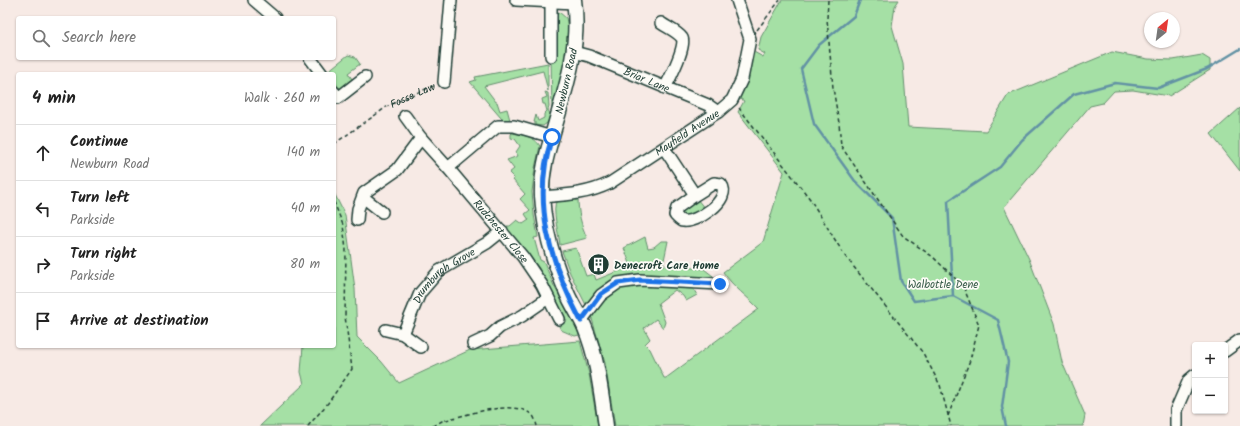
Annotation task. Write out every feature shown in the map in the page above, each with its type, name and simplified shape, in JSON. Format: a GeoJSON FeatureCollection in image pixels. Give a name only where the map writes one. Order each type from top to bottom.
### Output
{"type":"FeatureCollection","features":[{"type":"Feature","properties":{"kind":"main road","name":"Newburn Road"},"geometry":{"type":"LineString","coordinates":[[574,1],[574,52],[567,84],[546,156],[542,197],[554,261],[567,294],[585,328],[597,367],[606,426]]}},
{"type":"Feature","properties":{"kind":"street"},"geometry":{"type":"LineString","coordinates":[[254,0],[273,16]]}},
{"type":"Feature","properties":{"kind":"street","name":"Fosse Law"},"geometry":{"type":"LineString","coordinates":[[444,82],[451,0]]}},
{"type":"Feature","properties":{"kind":"street"},"geometry":{"type":"LineString","coordinates":[[516,0],[574,1]]}},
{"type":"Feature","properties":{"kind":"street","name":"Mayfield Avenue"},"geometry":{"type":"LineString","coordinates":[[542,197],[581,193],[601,188],[718,112],[732,100],[742,79],[750,39],[737,0]]}},
{"type":"Feature","properties":{"kind":"street"},"geometry":{"type":"LineString","coordinates":[[551,1],[551,56]]}},
{"type":"Feature","properties":{"kind":"street"},"geometry":{"type":"LineString","coordinates":[[661,23],[682,37],[684,41],[682,50],[665,88]]}},
{"type":"Feature","properties":{"kind":"street","name":"Briar Lane"},"geometry":{"type":"LineString","coordinates":[[574,52],[588,56],[708,105],[718,112]]}},
{"type":"Feature","properties":{"kind":"street"},"geometry":{"type":"LineString","coordinates":[[312,60],[320,72]]}},
{"type":"Feature","properties":{"kind":"street"},"geometry":{"type":"LineString","coordinates":[[336,95],[338,98],[365,76]]}},
{"type":"Feature","properties":{"kind":"street","name":"Rudchester Close"},"geometry":{"type":"LineString","coordinates":[[405,116],[421,138],[523,257],[542,285],[559,320]]}},
{"type":"Feature","properties":{"kind":"street"},"geometry":{"type":"LineString","coordinates":[[448,168],[498,126],[514,126],[552,137]]}},
{"type":"Feature","properties":{"kind":"street"},"geometry":{"type":"LineString","coordinates":[[357,220],[358,209],[364,193],[397,170],[421,138]]}},
{"type":"Feature","properties":{"kind":"street"},"geometry":{"type":"LineString","coordinates":[[664,148],[695,195]]}},
{"type":"Feature","properties":{"kind":"street"},"geometry":{"type":"LineString","coordinates":[[363,197],[382,212]]}},
{"type":"Feature","properties":{"kind":"street","name":"Drumburgh Grove"},"geometry":{"type":"LineString","coordinates":[[403,334],[420,293],[439,271],[487,243],[502,231]]}},
{"type":"Feature","properties":{"kind":"street"},"geometry":{"type":"LineString","coordinates":[[581,321],[601,294],[618,283],[640,280],[720,284]]}},
{"type":"Feature","properties":{"kind":"street"},"geometry":{"type":"LineString","coordinates":[[473,344],[490,336],[500,327],[522,316],[548,298]]}},
{"type":"Feature","properties":{"kind":"street"},"geometry":{"type":"LineString","coordinates":[[386,330],[403,334],[421,347]]}},
{"type":"Feature","properties":{"kind":"street"},"geometry":{"type":"LineString","coordinates":[[1228,350],[1240,340]]}},
{"type":"Feature","properties":{"kind":"street"},"geometry":{"type":"LineString","coordinates":[[1176,426],[1176,410],[1189,380],[1192,378]]}},
{"type":"Feature","properties":{"kind":"path"},"geometry":{"type":"LineString","coordinates":[[750,39],[780,0]]}},
{"type":"Feature","properties":{"kind":"path"},"geometry":{"type":"LineString","coordinates":[[828,0],[826,19],[841,146],[903,236],[933,257],[963,286],[979,325],[970,360],[948,416]]}},
{"type":"Feature","properties":{"kind":"path","name":"Fosse Law"},"geometry":{"type":"LineString","coordinates":[[336,142],[388,106],[444,82]]}},
{"type":"Feature","properties":{"kind":"path"},"geometry":{"type":"LineString","coordinates":[[732,100],[810,199],[845,256],[923,354],[940,385],[951,426]]}},
{"type":"Feature","properties":{"kind":"path"},"geometry":{"type":"LineString","coordinates":[[308,426],[328,403],[352,369],[346,316],[346,250],[343,225],[336,207]]}},
{"type":"Feature","properties":{"kind":"path"},"geometry":{"type":"LineString","coordinates":[[433,426],[442,421],[503,407],[522,409],[533,415],[537,426]]}},
{"type":"Feature","properties":{"kind":"green space","name":"Walbottle Dene"},"geometry":{"type":"Polygon","coordinates":[[[782,0],[899,0],[895,6],[892,26],[903,64],[908,127],[986,131],[1008,95],[1112,52],[1148,59],[1173,60],[1202,55],[1210,60],[1210,70],[1169,96],[1133,90],[1114,91],[1103,103],[1090,106],[1004,207],[1029,259],[1054,324],[1062,362],[1085,415],[1083,426],[615,426],[605,363],[592,319],[593,316],[591,310],[618,285],[691,285],[697,295],[686,301],[683,296],[675,290],[658,303],[665,322],[663,328],[656,319],[644,328],[650,339],[645,344],[650,349],[664,378],[759,309],[727,278],[723,272],[763,242],[784,172],[738,112],[744,101],[741,99],[736,101],[747,77],[752,51],[763,57],[765,54],[758,50],[761,37],[782,0]]]}},
{"type":"Feature","properties":{"kind":"green space"},"geometry":{"type":"Polygon","coordinates":[[[559,12],[566,18],[568,41],[565,65],[552,112],[551,57],[555,13],[559,12]]]}},
{"type":"Feature","properties":{"kind":"green space"},"geometry":{"type":"Polygon","coordinates":[[[348,55],[355,57],[360,64],[348,73],[352,81],[341,90],[336,84],[336,72],[328,71],[348,55]]]}},
{"type":"Feature","properties":{"kind":"green space"},"geometry":{"type":"Polygon","coordinates":[[[548,63],[548,91],[543,71],[484,86],[497,102],[500,111],[507,109],[510,120],[505,121],[501,118],[470,82],[476,80],[475,77],[548,63]]]}},
{"type":"Feature","properties":{"kind":"green space"},"geometry":{"type":"Polygon","coordinates":[[[545,92],[548,93],[548,110],[551,116],[547,123],[543,126],[535,125],[534,122],[536,115],[538,121],[544,118],[544,114],[547,111],[542,99],[547,97],[545,92]]]}},
{"type":"Feature","properties":{"kind":"green space"},"geometry":{"type":"Polygon","coordinates":[[[1240,108],[1240,171],[1211,134],[1240,108]]]}},
{"type":"Feature","properties":{"kind":"green space"},"geometry":{"type":"Polygon","coordinates":[[[512,133],[531,138],[540,146],[532,192],[538,237],[534,238],[540,260],[544,262],[554,286],[574,321],[579,335],[575,336],[561,330],[559,326],[567,321],[539,273],[539,268],[528,255],[524,255],[521,250],[522,247],[506,230],[508,228],[507,226],[510,226],[517,220],[523,224],[529,220],[525,214],[530,210],[520,199],[525,194],[509,173],[514,169],[507,160],[518,156],[516,152],[520,146],[515,139],[511,138],[512,133]]]}},
{"type":"Feature","properties":{"kind":"green space"},"geometry":{"type":"Polygon","coordinates":[[[336,197],[345,215],[355,289],[357,337],[381,361],[399,383],[470,350],[580,341],[589,374],[598,426],[260,426],[304,384],[301,372],[303,348],[336,348],[336,197]]]}},
{"type":"Feature","properties":{"kind":"green space"},"geometry":{"type":"Polygon","coordinates":[[[578,198],[580,218],[587,238],[560,245],[555,215],[555,204],[557,199],[578,198]]]}},
{"type":"Feature","properties":{"kind":"green space"},"geometry":{"type":"Polygon","coordinates":[[[697,199],[705,209],[697,214],[684,216],[681,214],[681,210],[697,199]]]}},
{"type":"Feature","properties":{"kind":"green space"},"geometry":{"type":"Polygon","coordinates":[[[645,237],[648,248],[654,247],[661,241],[668,241],[663,265],[704,269],[713,276],[708,280],[617,282],[588,309],[570,273],[562,251],[576,248],[586,276],[594,274],[596,280],[631,266],[624,248],[645,237]]]}},
{"type":"Feature","properties":{"kind":"waterway"},"geometry":{"type":"LineString","coordinates":[[860,0],[854,16],[819,45],[801,69],[814,124],[855,181],[892,218],[901,281],[914,301],[953,296],[998,320],[1008,362],[1002,407],[1006,426]]}},
{"type":"Feature","properties":{"kind":"waterway"},"geometry":{"type":"LineString","coordinates":[[953,296],[948,201],[1000,167],[1022,140],[1074,94],[1115,83],[1158,88],[1207,69],[1240,49]]}},
{"type":"Feature","properties":{"kind":"place","name":"Denecroft Care Home"},"geometry":{"type":"Point","coordinates":[598,265]}},
{"type":"Feature","properties":{"kind":"route"},"geometry":{"type":"LineString","coordinates":[[552,137],[546,156],[542,197],[547,230],[554,261],[567,294],[581,321],[601,294],[618,283],[640,280],[720,284]]}}]}
